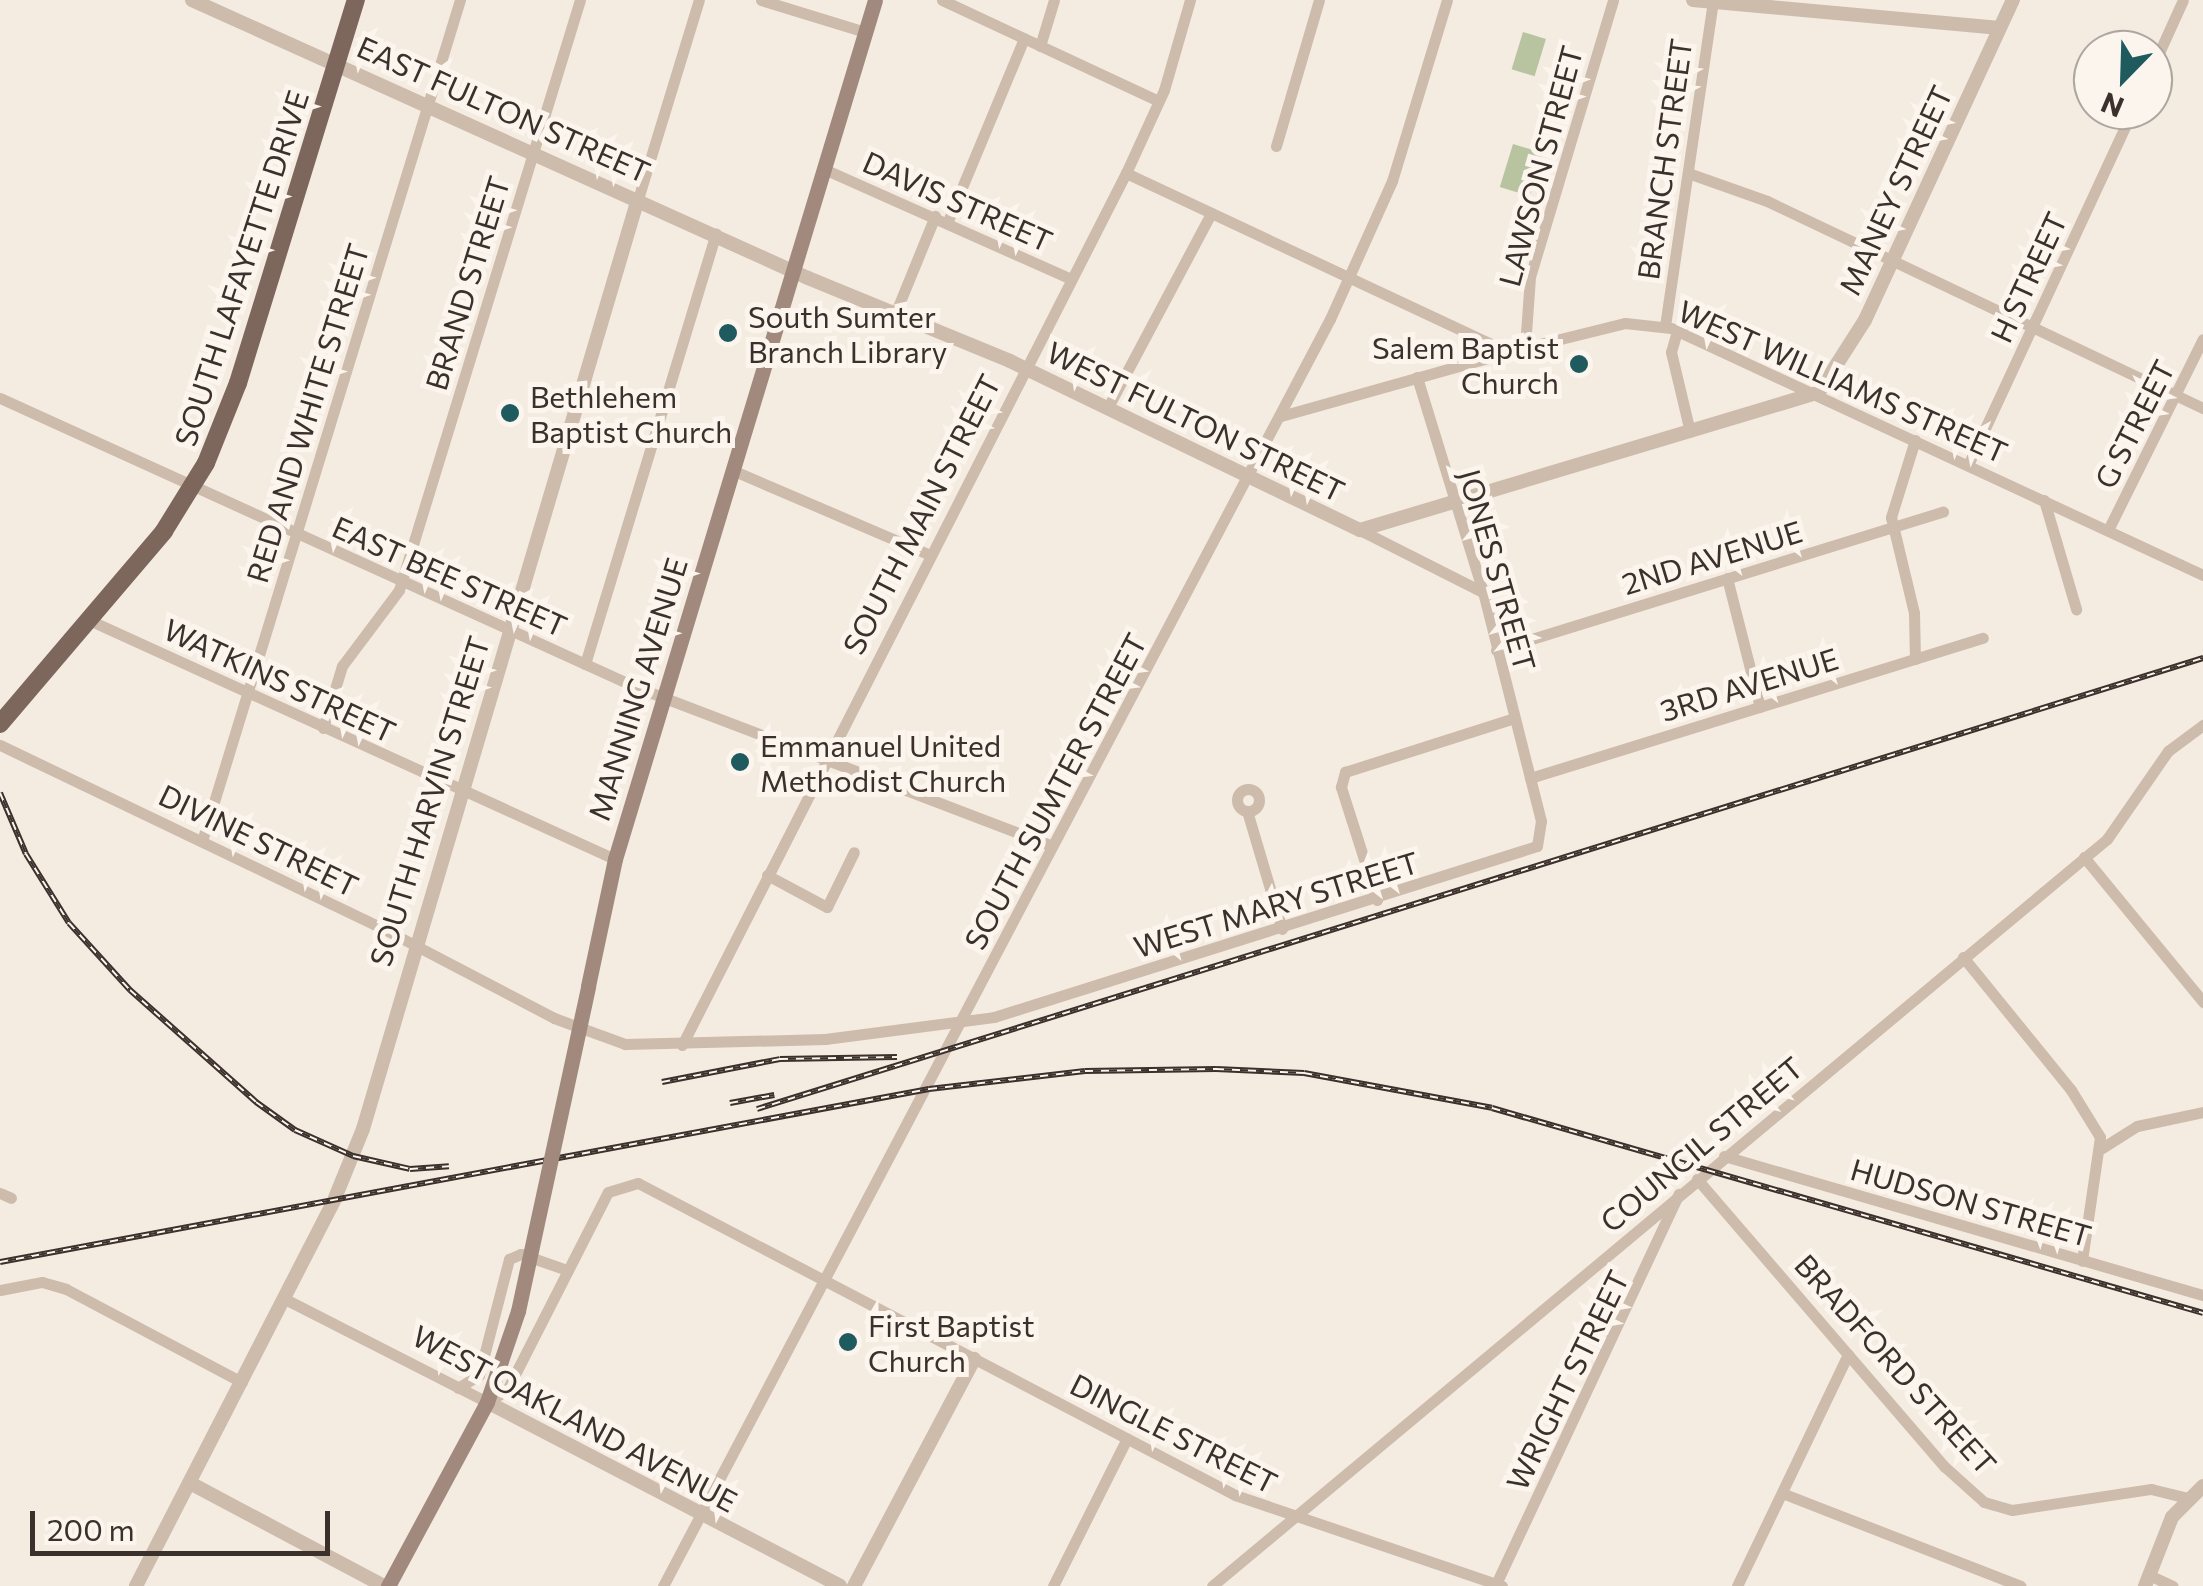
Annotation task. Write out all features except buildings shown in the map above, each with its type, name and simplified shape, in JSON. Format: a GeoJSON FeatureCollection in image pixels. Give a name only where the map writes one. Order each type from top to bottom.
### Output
{"type":"FeatureCollection","features":[{"type":"Feature","properties":{"kind":"main road","name":"SOUTH LAFAYETTE DRIVE"},"geometry":{"type":"LineString","coordinates":[[0,724],[89,620],[194,486],[224,424],[356,0]]}},
{"type":"Feature","properties":{"kind":"main road","name":"MANNING AVENUE"},"geometry":{"type":"LineString","coordinates":[[487,1402],[518,1312],[614,859],[875,0]]}},
{"type":"Feature","properties":{"kind":"main road"},"geometry":{"type":"LineString","coordinates":[[386,1586],[487,1402]]}},
{"type":"Feature","properties":{"kind":"street","name":"RED AND WHITE STREET"},"geometry":{"type":"LineString","coordinates":[[202,841],[460,0]]}},
{"type":"Feature","properties":{"kind":"street","name":"BRAND STREET"},"geometry":{"type":"LineString","coordinates":[[322,728],[342,666],[389,611],[402,581],[580,0]]}},
{"type":"Feature","properties":{"kind":"street","name":"SOUTH HARVIN STREET"},"geometry":{"type":"LineString","coordinates":[[136,1586],[285,1299],[358,1142],[699,0]]}},
{"type":"Feature","properties":{"kind":"street"},"geometry":{"type":"LineString","coordinates":[[761,0],[865,32]]}},
{"type":"Feature","properties":{"kind":"street"},"geometry":{"type":"LineString","coordinates":[[942,0],[1159,101]]}},
{"type":"Feature","properties":{"kind":"street"},"geometry":{"type":"LineString","coordinates":[[1040,46],[1054,0]]}},
{"type":"Feature","properties":{"kind":"street","name":"SOUTH MAIN STREET"},"geometry":{"type":"LineString","coordinates":[[682,1045],[1126,173],[1159,101],[1190,0]]}},
{"type":"Feature","properties":{"kind":"street"},"geometry":{"type":"LineString","coordinates":[[1276,146],[1319,0]]}},
{"type":"Feature","properties":{"kind":"street","name":"SOUTH SUMTER STREET"},"geometry":{"type":"LineString","coordinates":[[663,1586],[1248,480],[1350,278],[1392,181],[1447,0]]}},
{"type":"Feature","properties":{"kind":"street","name":"LAWSON STREET"},"geometry":{"type":"LineString","coordinates":[[1526,347],[1530,277],[1613,0]]}},
{"type":"Feature","properties":{"kind":"street"},"geometry":{"type":"LineString","coordinates":[[1693,0],[2000,28]]}},
{"type":"Feature","properties":{"kind":"street","name":"MANEY STREET"},"geometry":{"type":"LineString","coordinates":[[1814,394],[1840,368],[2014,0]]}},
{"type":"Feature","properties":{"kind":"street"},"geometry":{"type":"LineString","coordinates":[[2169,30],[2183,0]]}},
{"type":"Feature","properties":{"kind":"street","name":"EAST FULTON STREET"},"geometry":{"type":"LineString","coordinates":[[198,1],[793,270]]}},
{"type":"Feature","properties":{"kind":"street","name":"BRANCH STREET"},"geometry":{"type":"LineString","coordinates":[[1690,432],[1671,352],[1671,328],[1713,2]]}},
{"type":"Feature","properties":{"kind":"street"},"geometry":{"type":"LineString","coordinates":[[948,222],[1024,38]]}},
{"type":"Feature","properties":{"kind":"street","name":"H STREET"},"geometry":{"type":"LineString","coordinates":[[1968,464],[2125,130]]}},
{"type":"Feature","properties":{"kind":"street","name":"DAVIS STREET"},"geometry":{"type":"LineString","coordinates":[[824,169],[1072,279]]}},
{"type":"Feature","properties":{"kind":"street"},"geometry":{"type":"LineString","coordinates":[[1126,173],[1508,352]]}},
{"type":"Feature","properties":{"kind":"street"},"geometry":{"type":"LineString","coordinates":[[1688,173],[1750,194],[2203,408]]}},
{"type":"Feature","properties":{"kind":"street"},"geometry":{"type":"LineString","coordinates":[[1107,409],[1211,213]]}},
{"type":"Feature","properties":{"kind":"street"},"geometry":{"type":"LineString","coordinates":[[895,314],[935,216]]}},
{"type":"Feature","properties":{"kind":"street"},"geometry":{"type":"LineString","coordinates":[[585,664],[716,234]]}},
{"type":"Feature","properties":{"kind":"street","name":"WEST FULTON STREET"},"geometry":{"type":"LineString","coordinates":[[793,270],[1026,368],[1248,480],[1360,530],[1814,394]]}},
{"type":"Feature","properties":{"kind":"street","name":"WEST WILLIAMS STREET"},"geometry":{"type":"LineString","coordinates":[[1280,416],[1625,323],[1671,328],[2203,574]]}},
{"type":"Feature","properties":{"kind":"street","name":"G STREET"},"geometry":{"type":"LineString","coordinates":[[2108,530],[2203,339]]}},
{"type":"Feature","properties":{"kind":"street","name":"JONES STREET"},"geometry":{"type":"LineString","coordinates":[[1418,377],[1483,592],[1530,778]]}},
{"type":"Feature","properties":{"kind":"street","name":"EAST BEE STREET"},"geometry":{"type":"LineString","coordinates":[[0,398],[662,698],[1052,846]]}},
{"type":"Feature","properties":{"kind":"street"},"geometry":{"type":"LineString","coordinates":[[1915,440],[1892,528],[1914,613],[1916,659]]}},
{"type":"Feature","properties":{"kind":"street"},"geometry":{"type":"LineString","coordinates":[[732,470],[930,555]]}},
{"type":"Feature","properties":{"kind":"street"},"geometry":{"type":"LineString","coordinates":[[2044,500],[2076,609]]}},
{"type":"Feature","properties":{"kind":"street","name":"2ND AVENUE"},"geometry":{"type":"LineString","coordinates":[[1496,650],[1942,512]]}},
{"type":"Feature","properties":{"kind":"street"},"geometry":{"type":"LineString","coordinates":[[1360,530],[1483,592]]}},
{"type":"Feature","properties":{"kind":"street"},"geometry":{"type":"LineString","coordinates":[[1727,578],[1760,707]]}},
{"type":"Feature","properties":{"kind":"street","name":"WATKINS STREET"},"geometry":{"type":"LineString","coordinates":[[89,620],[614,859]]}},
{"type":"Feature","properties":{"kind":"street","name":"3RD AVENUE"},"geometry":{"type":"LineString","coordinates":[[1530,778],[1983,638]]}},
{"type":"Feature","properties":{"kind":"street"},"geometry":{"type":"LineString","coordinates":[[1376,900],[1342,788],[1345,772],[1514,718]]}},
{"type":"Feature","properties":{"kind":"street","name":"COUNCIL STREET"},"geometry":{"type":"LineString","coordinates":[[1212,1586],[2114,832],[2168,750],[2203,724]]}},
{"type":"Feature","properties":{"kind":"street","name":"DIVINE STREET"},"geometry":{"type":"LineString","coordinates":[[0,745],[594,1034],[644,1047],[960,1026]]}},
{"type":"Feature","properties":{"kind":"street","name":"WEST MARY STREET"},"geometry":{"type":"LineString","coordinates":[[960,1026],[1376,900],[1537,846],[1542,830],[1530,778]]}},
{"type":"Feature","properties":{"kind":"street"},"geometry":{"type":"LineString","coordinates":[[1248,811],[1282,929]]}},
{"type":"Feature","properties":{"kind":"street"},"geometry":{"type":"LineString","coordinates":[[767,875],[827,907],[854,852]]}},
{"type":"Feature","properties":{"kind":"street"},"geometry":{"type":"LineString","coordinates":[[2084,857],[2203,1002]]}},
{"type":"Feature","properties":{"kind":"street"},"geometry":{"type":"LineString","coordinates":[[1963,958],[2084,1108],[2102,1148],[2082,1261]]}},
{"type":"Feature","properties":{"kind":"street"},"geometry":{"type":"LineString","coordinates":[[2102,1148],[2118,1133],[2203,1112]]}},
{"type":"Feature","properties":{"kind":"street","name":"HUDSON STREET"},"geometry":{"type":"LineString","coordinates":[[1724,1156],[2203,1295]]}},
{"type":"Feature","properties":{"kind":"street","name":"BRADFORD STREET"},"geometry":{"type":"LineString","coordinates":[[1697,1179],[1945,1466],[1994,1507],[2031,1508],[2151,1490],[2187,1498]]}},
{"type":"Feature","properties":{"kind":"street","name":"DINGLE STREET"},"geometry":{"type":"LineString","coordinates":[[567,1270],[608,1192],[626,1182],[638,1182],[1127,1438],[1294,1520],[1498,1585]]}},
{"type":"Feature","properties":{"kind":"street","name":"WRIGHT STREET"},"geometry":{"type":"LineString","coordinates":[[1498,1585],[1679,1194]]}},
{"type":"Feature","properties":{"kind":"street"},"geometry":{"type":"LineString","coordinates":[[458,1388],[479,1375],[494,1303],[509,1259],[521,1254],[567,1270],[506,1390],[487,1402]]}},
{"type":"Feature","properties":{"kind":"street"},"geometry":{"type":"LineString","coordinates":[[0,1290],[42,1282],[66,1289],[242,1382]]}},
{"type":"Feature","properties":{"kind":"street","name":"WEST OAKLAND AVENUE"},"geometry":{"type":"LineString","coordinates":[[285,1299],[840,1586]]}},
{"type":"Feature","properties":{"kind":"street"},"geometry":{"type":"LineString","coordinates":[[1736,1586],[1848,1354]]}},
{"type":"Feature","properties":{"kind":"street"},"geometry":{"type":"LineString","coordinates":[[854,1586],[974,1359]]}},
{"type":"Feature","properties":{"kind":"street"},"geometry":{"type":"LineString","coordinates":[[1052,1586],[1127,1438]]}},
{"type":"Feature","properties":{"kind":"street"},"geometry":{"type":"LineString","coordinates":[[190,1483],[386,1586]]}},
{"type":"Feature","properties":{"kind":"street"},"geometry":{"type":"LineString","coordinates":[[2173,1586],[2147,1581],[2187,1498],[2203,1486]]}},
{"type":"Feature","properties":{"kind":"street"},"geometry":{"type":"LineString","coordinates":[[1782,1493],[2021,1586]]}},
{"type":"Feature","properties":{"kind":"green space"},"geometry":{"type":"Polygon","coordinates":[[[1523,32],[1546,39],[1535,76],[1512,69],[1523,32]]]}},
{"type":"Feature","properties":{"kind":"green space"},"geometry":{"type":"Polygon","coordinates":[[[1513,144],[1543,153],[1529,196],[1500,187],[1513,144]]]}},
{"type":"Feature","properties":{"kind":"railway"},"geometry":{"type":"LineString","coordinates":[[757,1109],[2203,658]]}},
{"type":"Feature","properties":{"kind":"railway"},"geometry":{"type":"LineString","coordinates":[[0,793],[26,854],[69,923],[130,990],[256,1102],[295,1130],[353,1156],[410,1169],[449,1166]]}},
{"type":"Feature","properties":{"kind":"railway"},"geometry":{"type":"LineString","coordinates":[[662,1082],[780,1059],[897,1057]]}},
{"type":"Feature","properties":{"kind":"railway"},"geometry":{"type":"LineString","coordinates":[[0,1262],[929,1089],[1085,1071],[1216,1069],[1304,1073],[1492,1108],[2203,1313]]}},
{"type":"Feature","properties":{"kind":"railway"},"geometry":{"type":"LineString","coordinates":[[730,1103],[774,1095]]}},
{"type":"Feature","properties":{"kind":"place","name":"South Sumter Branch Library"},"geometry":{"type":"Point","coordinates":[728,333]}},
{"type":"Feature","properties":{"kind":"place","name":"Salem Baptist Church"},"geometry":{"type":"Point","coordinates":[1579,364]}},
{"type":"Feature","properties":{"kind":"place","name":"Bethlehem Baptist Church"},"geometry":{"type":"Point","coordinates":[510,413]}},
{"type":"Feature","properties":{"kind":"place","name":"Emmanuel United Methodist Church"},"geometry":{"type":"Point","coordinates":[740,762]}},
{"type":"Feature","properties":{"kind":"place","name":"First Baptist Church"},"geometry":{"type":"Point","coordinates":[848,1342]}}]}
